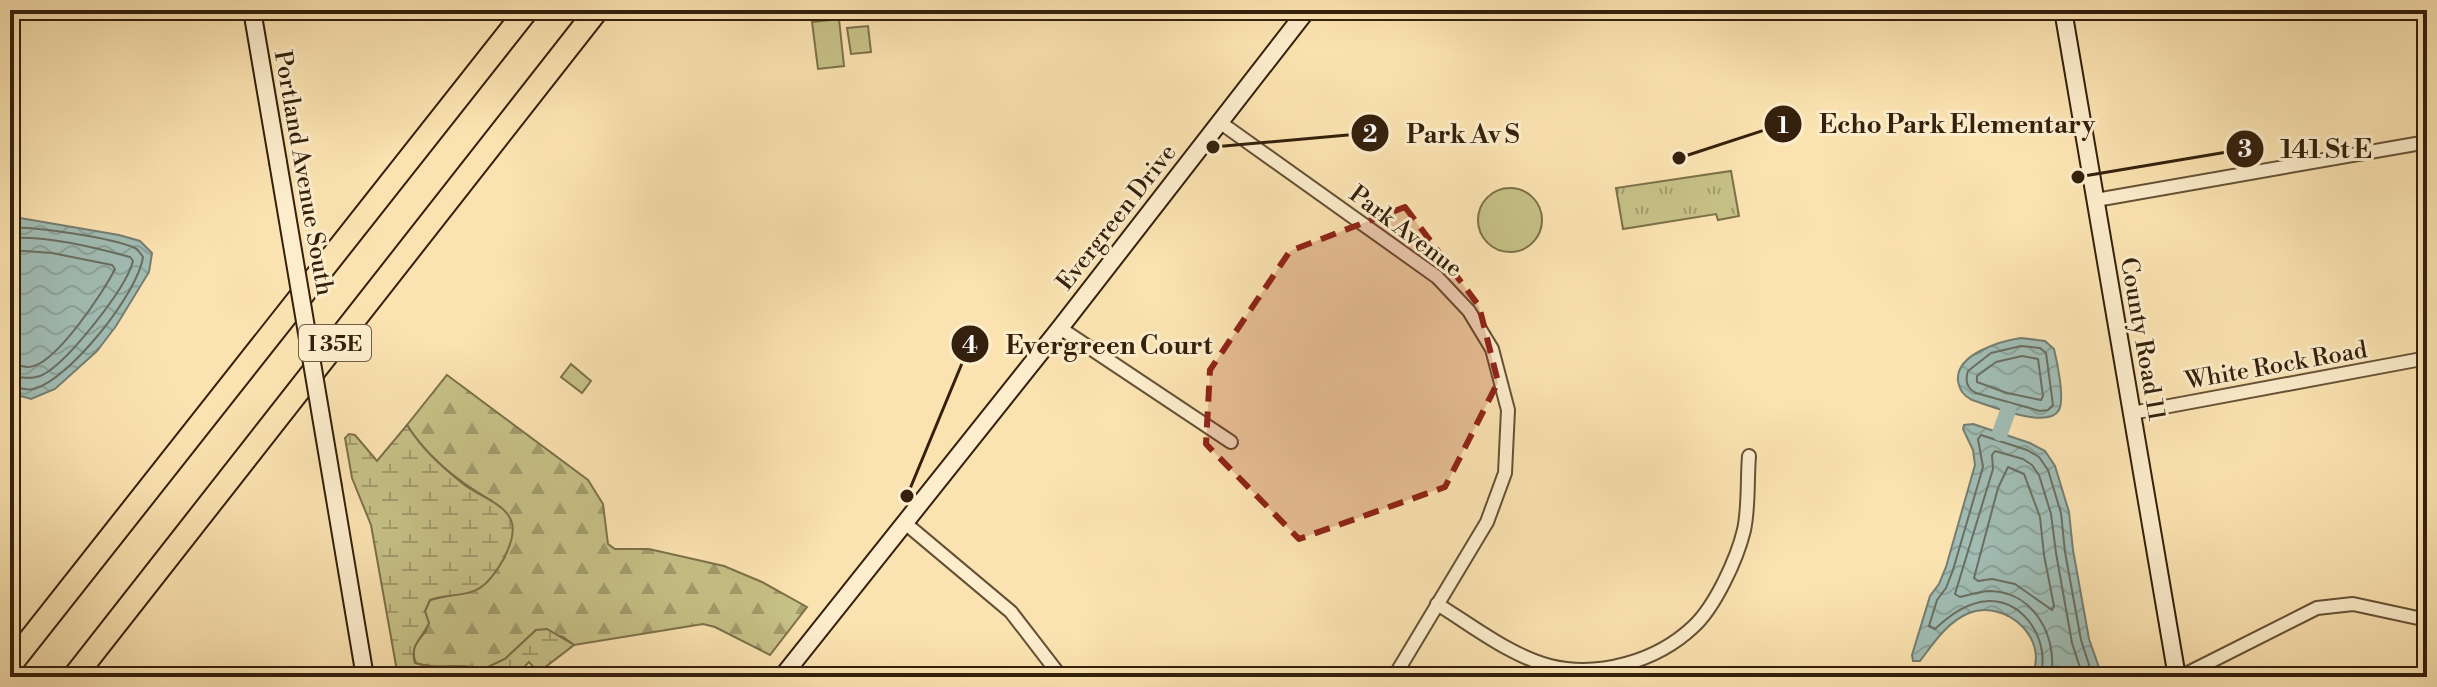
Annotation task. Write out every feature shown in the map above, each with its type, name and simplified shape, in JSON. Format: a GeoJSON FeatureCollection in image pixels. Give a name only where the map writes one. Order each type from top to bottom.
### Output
{"type":"FeatureCollection","features":[{"type":"Feature","properties":{"kind":"highway","name":"I 35E"},"geometry":{"type":"LineString","coordinates":[[10,665],[527,10]]}},
{"type":"Feature","properties":{"kind":"highway","name":"I 35E"},"geometry":{"type":"LineString","coordinates":[[74,677],[597,10]]}},
{"type":"Feature","properties":{"kind":"street","name":"Portland Avenue South"},"geometry":{"type":"LineString","coordinates":[[252,10],[365,677]]}},
{"type":"Feature","properties":{"kind":"street","name":"Evergreen Drive"},"geometry":{"type":"LineString","coordinates":[[782,677],[1060,328],[1307,10]]}},
{"type":"Feature","properties":{"kind":"street","name":"County Road 11"},"geometry":{"type":"LineString","coordinates":[[2063,10],[2178,677]]}},
{"type":"Feature","properties":{"kind":"street","name":"Park Avenue"},"geometry":{"type":"LineString","coordinates":[[1221,123],[1437,277],[1469,311],[1492,349],[1508,410],[1505,473],[1487,522],[1394,677]]}},
{"type":"Feature","properties":{"kind":"street"},"geometry":{"type":"LineString","coordinates":[[2096,200],[2427,142]]}},
{"type":"Feature","properties":{"kind":"street"},"geometry":{"type":"LineString","coordinates":[[1060,328],[1231,442]]}},
{"type":"Feature","properties":{"kind":"street","name":"White Rock Road"},"geometry":{"type":"LineString","coordinates":[[2132,413],[2427,358]]}},
{"type":"Feature","properties":{"kind":"street"},"geometry":{"type":"LineString","coordinates":[[1437,604],[1516,652],[1552,666],[1601,670],[1651,656],[1694,627],[1723,586],[1744,530],[1749,456]]}},
{"type":"Feature","properties":{"kind":"street"},"geometry":{"type":"LineString","coordinates":[[905,523],[1011,612],[1061,677]]}},
{"type":"Feature","properties":{"kind":"street"},"geometry":{"type":"LineString","coordinates":[[2178,677],[2317,608],[2353,604],[2427,620]]}},
{"type":"Feature","properties":{"kind":"highlighted area"},"geometry":{"type":"Polygon","coordinates":[[[1405,207],[1479,306],[1498,382],[1445,487],[1299,539],[1206,444],[1210,370],[1290,251],[1405,207]]]}},
{"type":"Feature","properties":{"kind":"green space"},"geometry":{"type":"Polygon","coordinates":[[[839,19],[844,66],[818,69],[812,22],[839,19]]]}},
{"type":"Feature","properties":{"kind":"green space"},"geometry":{"type":"Polygon","coordinates":[[[868,26],[871,52],[851,54],[847,28],[868,26]]]}},
{"type":"Feature","properties":{"kind":"green space"},"geometry":{"type":"Polygon","coordinates":[[[1731,171],[1739,216],[1718,220],[1716,214],[1623,229],[1616,188],[1731,171]]]}},
{"type":"Feature","properties":{"kind":"green space"},"geometry":{"type":"Polygon","coordinates":[[[1510,188],[1522,190],[1533,197],[1540,208],[1540,232],[1533,243],[1522,250],[1510,252],[1498,250],[1487,243],[1480,232],[1478,220],[1480,208],[1487,197],[1498,190],[1510,188]]]}},
{"type":"Feature","properties":{"kind":"green space"},"geometry":{"type":"Polygon","coordinates":[[[571,364],[591,381],[582,393],[561,377],[571,364]]]}},
{"type":"Feature","properties":{"kind":"green space"},"geometry":{"type":"Polygon","coordinates":[[[447,375],[588,480],[603,504],[608,544],[615,549],[649,549],[724,566],[762,582],[807,607],[770,655],[703,624],[574,645],[563,637],[536,630],[505,659],[484,669],[416,663],[414,650],[426,631],[425,611],[430,600],[479,588],[505,557],[492,501],[445,468],[424,448],[407,425],[447,375]]]}},
{"type":"Feature","properties":{"kind":"green space"},"geometry":{"type":"Polygon","coordinates":[[[407,425],[425,449],[447,470],[502,508],[513,528],[504,558],[485,584],[467,593],[430,600],[425,611],[429,623],[415,647],[415,663],[484,669],[505,659],[536,630],[547,629],[574,645],[544,668],[536,670],[529,662],[515,677],[400,677],[371,525],[352,478],[345,438],[349,434],[355,435],[377,461],[407,425]]]}},
{"type":"Feature","properties":{"kind":"water"},"geometry":{"type":"Polygon","coordinates":[[[20,218],[119,235],[140,241],[152,253],[149,272],[97,351],[55,389],[31,399],[10,393],[10,220],[20,218]]]}},
{"type":"Feature","properties":{"kind":"water"},"geometry":{"type":"Polygon","coordinates":[[[2021,338],[2045,341],[2054,349],[2061,405],[2053,416],[2032,417],[2005,411],[1972,400],[1960,388],[1959,372],[1971,356],[2002,342],[2021,338]]]}},
{"type":"Feature","properties":{"kind":"water"},"geometry":{"type":"Polygon","coordinates":[[[1973,424],[2030,443],[2045,451],[2055,466],[2069,512],[2089,639],[2100,677],[2031,677],[2036,663],[2030,636],[2010,617],[1983,610],[1969,613],[1954,622],[1920,661],[1913,661],[1912,655],[1930,596],[1946,567],[1975,465],[1973,450],[1963,429],[1964,425],[1973,424]]]}},
{"type":"Feature","properties":{"kind":"waterway"},"geometry":{"type":"LineString","coordinates":[[2000,433],[2008,411]]}},
{"type":"Feature","properties":{"kind":"place","name":"Park Av S"},"geometry":{"type":"Point","coordinates":[1213,147]}},
{"type":"Feature","properties":{"kind":"place","name":"Echo Park Elementary"},"geometry":{"type":"Point","coordinates":[1679,158]}},
{"type":"Feature","properties":{"kind":"place","name":"141 St E"},"geometry":{"type":"Point","coordinates":[2078,177]}},
{"type":"Feature","properties":{"kind":"place","name":"Evergreen Court"},"geometry":{"type":"Point","coordinates":[907,496]}}]}
